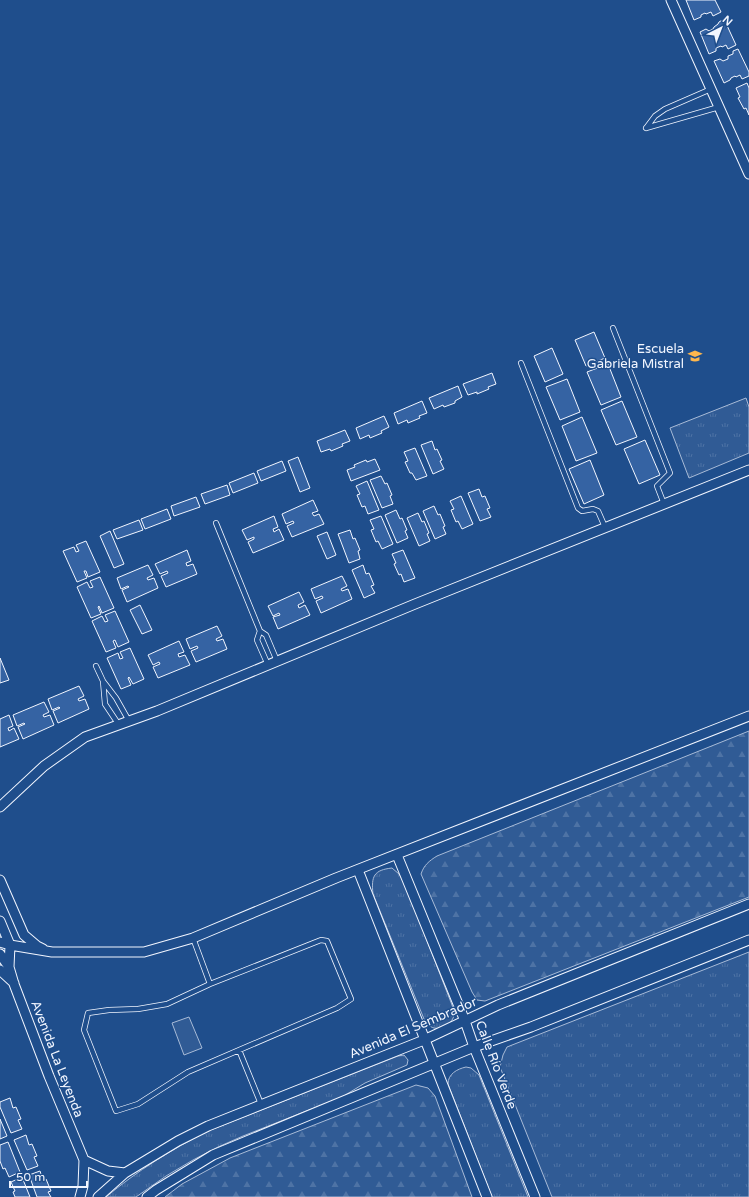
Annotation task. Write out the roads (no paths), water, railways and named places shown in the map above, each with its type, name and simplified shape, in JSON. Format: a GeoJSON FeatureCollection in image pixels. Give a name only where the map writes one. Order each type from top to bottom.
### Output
{"type":"FeatureCollection","features":[{"type":"Feature","properties":{"kind":"street"},"geometry":{"type":"LineString","coordinates":[[671,0],[749,174]]}},
{"type":"Feature","properties":{"kind":"street"},"geometry":{"type":"LineString","coordinates":[[0,807],[44,766],[85,737],[157,711],[415,604],[749,470]]}},
{"type":"Feature","properties":{"kind":"street"},"geometry":{"type":"LineString","coordinates":[[0,942],[52,952],[144,952],[193,938],[397,854],[749,716]]}},
{"type":"Feature","properties":{"kind":"street","name":"Calle Río Verde"},"geometry":{"type":"LineString","coordinates":[[397,854],[535,1197]]}},
{"type":"Feature","properties":{"kind":"street"},"geometry":{"type":"LineString","coordinates":[[358,870],[486,1197]]}},
{"type":"Feature","properties":{"kind":"street"},"geometry":{"type":"LineString","coordinates":[[0,880],[24,935],[37,946],[52,952]]}},
{"type":"Feature","properties":{"kind":"street","name":"Avenida El Sembrador"},"geometry":{"type":"LineString","coordinates":[[98,1197],[125,1173],[178,1141],[208,1126],[424,1040],[498,1005],[749,904]]}},
{"type":"Feature","properties":{"kind":"street","name":"Avenida La Leyenda"},"geometry":{"type":"LineString","coordinates":[[0,921],[10,945],[9,967]]}},
{"type":"Feature","properties":{"kind":"street"},"geometry":{"type":"LineString","coordinates":[[147,1197],[213,1155],[474,1047],[531,1027],[749,940]]}},
{"type":"Feature","properties":{"kind":"street","name":"Avenida La Leyenda"},"geometry":{"type":"LineString","coordinates":[[0,954],[9,967],[49,1076],[84,1160],[83,1186],[80,1197]]}},
{"type":"Feature","properties":{"kind":"street"},"geometry":{"type":"LineString","coordinates":[[0,970],[14,984]]}},
{"type":"Feature","properties":{"kind":"street"},"geometry":{"type":"LineString","coordinates":[[84,1160],[108,1171],[125,1173]]}},
{"type":"Feature","properties":{"kind":"lane"},"geometry":{"type":"LineString","coordinates":[[711,89],[665,109],[655,116],[646,128],[719,107]]}},
{"type":"Feature","properties":{"kind":"lane"},"geometry":{"type":"LineString","coordinates":[[613,328],[670,473],[657,486],[664,504]]}},
{"type":"Feature","properties":{"kind":"lane"},"geometry":{"type":"LineString","coordinates":[[521,363],[578,508],[582,511],[593,509],[598,511],[605,527]]}},
{"type":"Feature","properties":{"kind":"lane"},"geometry":{"type":"LineString","coordinates":[[216,523],[260,631],[266,635],[272,663]]}},
{"type":"Feature","properties":{"kind":"lane"},"geometry":{"type":"LineString","coordinates":[[260,631],[258,640],[272,663]]}},
{"type":"Feature","properties":{"kind":"lane"},"geometry":{"type":"LineString","coordinates":[[96,666],[103,681],[116,698],[129,721]]}},
{"type":"Feature","properties":{"kind":"lane"},"geometry":{"type":"LineString","coordinates":[[103,681],[105,704],[118,725]]}},
{"type":"Feature","properties":{"kind":"lane"},"geometry":{"type":"LineString","coordinates":[[193,938],[210,984]]}},
{"type":"Feature","properties":{"kind":"lane"},"geometry":{"type":"LineString","coordinates":[[321,940],[327,941],[351,999],[337,1008],[188,1072],[138,1104],[116,1111],[84,1030],[88,1013],[109,1010],[138,1009],[167,1004],[210,984],[321,940]]}},
{"type":"Feature","properties":{"kind":"lane"},"geometry":{"type":"LineString","coordinates":[[239,1050],[261,1104]]}},
{"type":"Feature","properties":{"kind":"place","name":"Escuela Gabriela Mistral"},"geometry":{"type":"Point","coordinates":[695,356]}}]}
